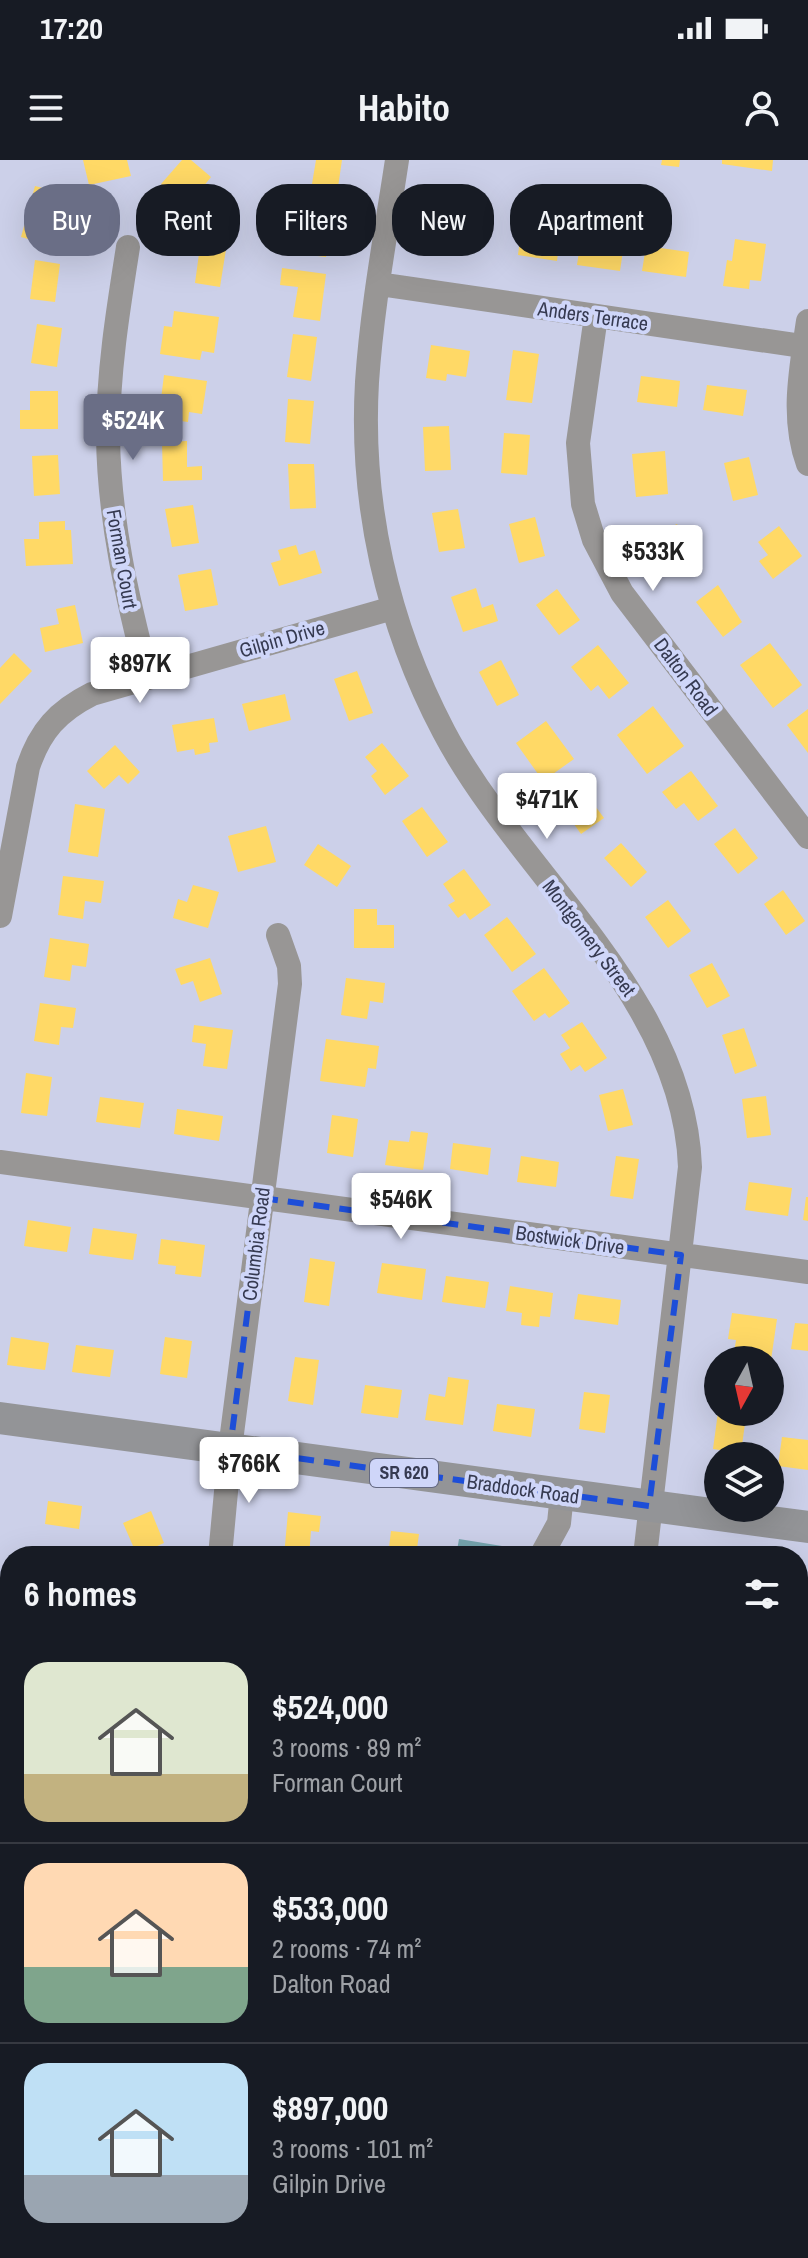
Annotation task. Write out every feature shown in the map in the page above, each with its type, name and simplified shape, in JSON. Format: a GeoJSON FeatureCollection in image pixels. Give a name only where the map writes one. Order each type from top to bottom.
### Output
{"type":"FeatureCollection","features":[{"type":"Feature","properties":{"kind":"main road","name":"Braddock Road"},"geometry":{"type":"LineString","coordinates":[[0,1418],[808,1527]]}},
{"type":"Feature","properties":{"kind":"street","name":"Montgomery Street"},"geometry":{"type":"LineString","coordinates":[[397,160],[367,380],[367,472],[383,573],[393,608],[443,730],[464,766],[634,997],[663,1048],[685,1116],[689,1152],[681,1255],[646,1546]]}},
{"type":"Feature","properties":{"kind":"street","name":"Forman Court"},"geometry":{"type":"LineString","coordinates":[[128,247],[110,373],[111,493],[121,569],[148,678]]}},
{"type":"Feature","properties":{"kind":"street","name":"Anders Terrace"},"geometry":{"type":"LineString","coordinates":[[379,284],[806,347]]}},
{"type":"Feature","properties":{"kind":"street","name":"Dalton Road"},"geometry":{"type":"LineString","coordinates":[[596,316],[578,443],[583,504],[594,540],[622,593],[808,837]]}},
{"type":"Feature","properties":{"kind":"street"},"geometry":{"type":"LineString","coordinates":[[808,321],[797,400],[800,433],[808,464]]}},
{"type":"Feature","properties":{"kind":"street","name":"Gilpin Drive"},"geometry":{"type":"LineString","coordinates":[[0,916],[28,767],[43,731],[71,704],[148,678],[393,608]]}},
{"type":"Feature","properties":{"kind":"street","name":"Columbia Road"},"geometry":{"type":"LineString","coordinates":[[221,1546],[230,1449],[290,984],[289,966],[278,935]]}},
{"type":"Feature","properties":{"kind":"street","name":"Bostwick Drive"},"geometry":{"type":"LineString","coordinates":[[0,1162],[808,1272]]}},
{"type":"Feature","properties":{"kind":"street"},"geometry":{"type":"LineString","coordinates":[[546,1546],[559,1523],[562,1494]]}},
{"type":"Feature","properties":{"kind":"highlighted area"},"geometry":{"type":"Polygon","coordinates":[[[262,1198],[681,1255],[649,1506],[230,1449],[262,1198]]]}},
{"type":"Feature","properties":{"kind":"building: Homes"},"geometry":{"type":"Polygon","coordinates":[[[83,160],[127,160],[131,176],[89,184],[83,160]]]}},
{"type":"Feature","properties":{"kind":"building: Homes"},"geometry":{"type":"Polygon","coordinates":[[[182,160],[191,160],[211,177],[205,184],[161,184],[182,160]]]}},
{"type":"Feature","properties":{"kind":"building: Homes"},"geometry":{"type":"Polygon","coordinates":[[[316,160],[342,160],[338,184],[312,184],[316,160]]]}},
{"type":"Feature","properties":{"kind":"building: Homes"},"geometry":{"type":"Polygon","coordinates":[[[662,160],[680,160],[679,167],[661,165],[662,160]]]}},
{"type":"Feature","properties":{"kind":"building: Homes"},"geometry":{"type":"Polygon","coordinates":[[[722,160],[773,160],[772,171],[722,164],[722,160]]]}},
{"type":"Feature","properties":{"kind":"building: Homes"},"geometry":{"type":"Polygon","coordinates":[[[735,239],[766,244],[761,281],[750,280],[749,289],[723,286],[727,260],[732,261],[735,239]]]}},
{"type":"Feature","properties":{"kind":"building: Homes"},"geometry":{"type":"Polygon","coordinates":[[[672,250],[689,252],[686,277],[642,271],[644,256],[672,256],[672,250]]]}},
{"type":"Feature","properties":{"kind":"building: Homes"},"geometry":{"type":"Polygon","coordinates":[[[199,256],[225,256],[220,287],[195,283],[199,256]]]}},
{"type":"Feature","properties":{"kind":"building: Homes"},"geometry":{"type":"Polygon","coordinates":[[[524,256],[558,256],[557,261],[524,256]]]}},
{"type":"Feature","properties":{"kind":"building: Homes"},"geometry":{"type":"Polygon","coordinates":[[[578,256],[622,256],[620,271],[577,265],[578,256]]]}},
{"type":"Feature","properties":{"kind":"building: Homes"},"geometry":{"type":"Polygon","coordinates":[[[35,260],[60,264],[55,302],[30,299],[35,260]]]}},
{"type":"Feature","properties":{"kind":"building: Homes"},"geometry":{"type":"Polygon","coordinates":[[[282,268],[326,274],[320,321],[293,317],[298,287],[280,285],[282,268]]]}},
{"type":"Feature","properties":{"kind":"building: Homes"},"geometry":{"type":"Polygon","coordinates":[[[174,311],[219,317],[214,353],[202,351],[200,360],[160,354],[164,326],[172,327],[174,311]]]}},
{"type":"Feature","properties":{"kind":"building: Homes"},"geometry":{"type":"Polygon","coordinates":[[[37,324],[62,328],[57,367],[31,363],[37,324]]]}},
{"type":"Feature","properties":{"kind":"building: Homes"},"geometry":{"type":"Polygon","coordinates":[[[293,334],[317,337],[311,381],[287,377],[293,334]]]}},
{"type":"Feature","properties":{"kind":"building: Homes"},"geometry":{"type":"Polygon","coordinates":[[[431,345],[470,351],[466,377],[447,374],[446,381],[426,378],[431,345]]]}},
{"type":"Feature","properties":{"kind":"building: Homes"},"geometry":{"type":"Polygon","coordinates":[[[513,350],[539,354],[532,403],[506,400],[513,350]]]}},
{"type":"Feature","properties":{"kind":"building: Homes"},"geometry":{"type":"Polygon","coordinates":[[[164,375],[207,381],[202,414],[189,412],[188,422],[150,417],[152,405],[160,407],[164,375]]]}},
{"type":"Feature","properties":{"kind":"building: Homes"},"geometry":{"type":"Polygon","coordinates":[[[641,376],[680,381],[677,407],[637,402],[641,376]]]}},
{"type":"Feature","properties":{"kind":"building: Homes"},"geometry":{"type":"Polygon","coordinates":[[[707,385],[747,390],[743,416],[703,410],[707,385]]]}},
{"type":"Feature","properties":{"kind":"building: Homes"},"geometry":{"type":"Polygon","coordinates":[[[30,391],[58,391],[58,429],[20,429],[20,410],[30,410],[30,391]]]}},
{"type":"Feature","properties":{"kind":"building: Homes"},"geometry":{"type":"Polygon","coordinates":[[[288,399],[314,401],[310,444],[285,442],[288,399]]]}},
{"type":"Feature","properties":{"kind":"building: Homes"},"geometry":{"type":"Polygon","coordinates":[[[449,426],[451,470],[425,471],[423,427],[449,426]]]}},
{"type":"Feature","properties":{"kind":"building: Homes"},"geometry":{"type":"Polygon","coordinates":[[[504,433],[530,435],[527,475],[501,473],[504,433]]]}},
{"type":"Feature","properties":{"kind":"building: Homes"},"geometry":{"type":"Polygon","coordinates":[[[187,441],[187,467],[202,466],[202,480],[163,481],[162,442],[187,441]]]}},
{"type":"Feature","properties":{"kind":"building: Homes"},"geometry":{"type":"Polygon","coordinates":[[[665,451],[668,494],[636,497],[632,454],[665,451]]]}},
{"type":"Feature","properties":{"kind":"building: Homes"},"geometry":{"type":"Polygon","coordinates":[[[58,455],[60,494],[34,496],[32,456],[58,455]]]}},
{"type":"Feature","properties":{"kind":"building: Homes"},"geometry":{"type":"Polygon","coordinates":[[[749,457],[758,495],[733,501],[724,463],[749,457]]]}},
{"type":"Feature","properties":{"kind":"building: Homes"},"geometry":{"type":"Polygon","coordinates":[[[288,464],[314,464],[316,508],[290,509],[288,464]]]}},
{"type":"Feature","properties":{"kind":"building: Homes"},"geometry":{"type":"Polygon","coordinates":[[[193,505],[199,543],[172,547],[165,509],[193,505]]]}},
{"type":"Feature","properties":{"kind":"building: Homes"},"geometry":{"type":"Polygon","coordinates":[[[458,509],[465,548],[439,552],[432,513],[458,509]]]}},
{"type":"Feature","properties":{"kind":"building: Homes"},"geometry":{"type":"Polygon","coordinates":[[[535,517],[545,556],[519,563],[509,524],[535,517]]]}},
{"type":"Feature","properties":{"kind":"building: Homes"},"geometry":{"type":"Polygon","coordinates":[[[65,521],[65,530],[71,530],[73,564],[26,566],[24,539],[39,539],[39,522],[65,521]]]}},
{"type":"Feature","properties":{"kind":"building: Homes"},"geometry":{"type":"Polygon","coordinates":[[[677,524],[696,565],[672,576],[654,535],[677,524]]]}},
{"type":"Feature","properties":{"kind":"building: Homes"},"geometry":{"type":"Polygon","coordinates":[[[779,526],[802,556],[773,579],[759,561],[768,555],[758,542],[779,526]]]}},
{"type":"Feature","properties":{"kind":"building: Homes"},"geometry":{"type":"Polygon","coordinates":[[[296,545],[299,555],[315,550],[322,573],[279,586],[271,563],[281,560],[278,550],[296,545]]]}},
{"type":"Feature","properties":{"kind":"building: Homes"},"geometry":{"type":"Polygon","coordinates":[[[211,569],[218,605],[185,611],[178,575],[211,569]]]}},
{"type":"Feature","properties":{"kind":"building: Homes"},"geometry":{"type":"Polygon","coordinates":[[[718,585],[742,622],[723,637],[696,602],[718,585]]]}},
{"type":"Feature","properties":{"kind":"building: Homes"},"geometry":{"type":"Polygon","coordinates":[[[476,588],[482,608],[493,604],[498,621],[463,632],[451,597],[476,588]]]}},
{"type":"Feature","properties":{"kind":"building: Homes"},"geometry":{"type":"Polygon","coordinates":[[[557,589],[580,620],[559,635],[536,605],[557,589]]]}},
{"type":"Feature","properties":{"kind":"building: Homes"},"geometry":{"type":"Polygon","coordinates":[[[75,605],[83,643],[45,652],[40,628],[59,624],[56,609],[75,605]]]}},
{"type":"Feature","properties":{"kind":"building: Homes"},"geometry":{"type":"Polygon","coordinates":[[[770,643],[802,685],[773,708],[740,665],[770,643]]]}},
{"type":"Feature","properties":{"kind":"building: Homes"},"geometry":{"type":"Polygon","coordinates":[[[598,645],[629,683],[609,699],[598,685],[591,691],[571,667],[598,645]]]}},
{"type":"Feature","properties":{"kind":"building: Homes"},"geometry":{"type":"Polygon","coordinates":[[[14,653],[32,671],[0,704],[0,668],[14,653]]]}},
{"type":"Feature","properties":{"kind":"building: Homes"},"geometry":{"type":"Polygon","coordinates":[[[501,660],[519,695],[497,706],[479,672],[501,660]]]}},
{"type":"Feature","properties":{"kind":"building: Homes"},"geometry":{"type":"Polygon","coordinates":[[[357,671],[373,713],[349,721],[334,679],[357,671]]]}},
{"type":"Feature","properties":{"kind":"building: Homes"},"geometry":{"type":"Polygon","coordinates":[[[285,694],[291,720],[249,731],[242,704],[285,694]]]}},
{"type":"Feature","properties":{"kind":"building: Homes"},"geometry":{"type":"Polygon","coordinates":[[[653,706],[684,746],[647,774],[617,735],[653,706]]]}},
{"type":"Feature","properties":{"kind":"building: Homes"},"geometry":{"type":"Polygon","coordinates":[[[808,709],[808,753],[787,725],[808,709]]]}},
{"type":"Feature","properties":{"kind":"building: Homes"},"geometry":{"type":"Polygon","coordinates":[[[214,718],[218,742],[209,743],[210,752],[195,755],[194,749],[177,752],[172,725],[214,718]]]}},
{"type":"Feature","properties":{"kind":"building: Homes"},"geometry":{"type":"Polygon","coordinates":[[[546,721],[574,759],[543,781],[516,743],[546,721]]]}},
{"type":"Feature","properties":{"kind":"building: Homes"},"geometry":{"type":"Polygon","coordinates":[[[382,743],[409,776],[385,795],[371,776],[377,771],[365,757],[382,743]]]}},
{"type":"Feature","properties":{"kind":"building: Homes"},"geometry":{"type":"Polygon","coordinates":[[[115,745],[140,772],[128,784],[119,775],[104,789],[87,771],[115,745]]]}},
{"type":"Feature","properties":{"kind":"building: Homes"},"geometry":{"type":"Polygon","coordinates":[[[691,771],[718,806],[698,821],[684,803],[676,809],[662,792],[691,771]]]}},
{"type":"Feature","properties":{"kind":"building: Homes"},"geometry":{"type":"Polygon","coordinates":[[[581,787],[604,818],[581,834],[559,803],[581,787]]]}},
{"type":"Feature","properties":{"kind":"building: Homes"},"geometry":{"type":"Polygon","coordinates":[[[75,804],[105,809],[98,857],[68,852],[75,804]]]}},
{"type":"Feature","properties":{"kind":"building: Homes"},"geometry":{"type":"Polygon","coordinates":[[[422,807],[448,842],[427,857],[402,821],[422,807]]]}},
{"type":"Feature","properties":{"kind":"building: Homes"},"geometry":{"type":"Polygon","coordinates":[[[266,826],[276,862],[238,872],[228,836],[266,826]]]}},
{"type":"Feature","properties":{"kind":"building: Homes"},"geometry":{"type":"Polygon","coordinates":[[[735,828],[758,858],[738,874],[714,844],[735,828]]]}},
{"type":"Feature","properties":{"kind":"building: Homes"},"geometry":{"type":"Polygon","coordinates":[[[621,843],[647,872],[631,887],[604,858],[621,843]]]}},
{"type":"Feature","properties":{"kind":"building: Homes"},"geometry":{"type":"Polygon","coordinates":[[[318,844],[351,866],[337,887],[304,865],[318,844]]]}},
{"type":"Feature","properties":{"kind":"building: Homes"},"geometry":{"type":"Polygon","coordinates":[[[464,869],[491,905],[470,920],[465,913],[458,918],[448,905],[455,901],[443,884],[464,869]]]}},
{"type":"Feature","properties":{"kind":"building: Homes"},"geometry":{"type":"Polygon","coordinates":[[[63,876],[104,881],[101,903],[85,901],[83,919],[58,915],[63,876]]]}},
{"type":"Feature","properties":{"kind":"building: Homes"},"geometry":{"type":"Polygon","coordinates":[[[193,885],[219,892],[208,928],[173,918],[178,899],[187,902],[193,885]]]}},
{"type":"Feature","properties":{"kind":"building: Homes"},"geometry":{"type":"Polygon","coordinates":[[[783,890],[805,921],[786,935],[764,904],[783,890]]]}},
{"type":"Feature","properties":{"kind":"building: Homes"},"geometry":{"type":"Polygon","coordinates":[[[668,900],[691,931],[668,948],[645,917],[668,900]]]}},
{"type":"Feature","properties":{"kind":"building: Homes"},"geometry":{"type":"Polygon","coordinates":[[[354,909],[377,909],[377,925],[394,925],[394,948],[354,948],[354,909]]]}},
{"type":"Feature","properties":{"kind":"building: Homes"},"geometry":{"type":"Polygon","coordinates":[[[507,917],[536,954],[512,972],[484,935],[507,917]]]}},
{"type":"Feature","properties":{"kind":"building: Homes"},"geometry":{"type":"Polygon","coordinates":[[[50,938],[89,944],[86,967],[72,965],[70,981],[44,977],[50,938]]]}},
{"type":"Feature","properties":{"kind":"building: Homes"},"geometry":{"type":"Polygon","coordinates":[[[210,958],[222,994],[200,1002],[193,981],[181,985],[175,969],[210,958]]]}},
{"type":"Feature","properties":{"kind":"building: Homes"},"geometry":{"type":"Polygon","coordinates":[[[712,963],[730,996],[707,1008],[689,975],[712,963]]]}},
{"type":"Feature","properties":{"kind":"building: Homes"},"geometry":{"type":"Polygon","coordinates":[[[544,968],[570,1003],[549,1018],[545,1013],[534,1021],[512,991],[544,968]]]}},
{"type":"Feature","properties":{"kind":"building: Homes"},"geometry":{"type":"Polygon","coordinates":[[[346,978],[385,983],[383,1003],[370,1001],[367,1019],[341,1015],[346,978]]]}},
{"type":"Feature","properties":{"kind":"building: Homes"},"geometry":{"type":"Polygon","coordinates":[[[40,1003],[76,1008],[73,1028],[61,1027],[59,1045],[34,1041],[40,1003]]]}},
{"type":"Feature","properties":{"kind":"building: Homes"},"geometry":{"type":"Polygon","coordinates":[[[582,1022],[607,1058],[585,1072],[580,1065],[571,1071],[560,1054],[570,1048],[561,1035],[582,1022]]]}},
{"type":"Feature","properties":{"kind":"building: Homes"},"geometry":{"type":"Polygon","coordinates":[[[194,1025],[233,1030],[227,1069],[203,1066],[206,1044],[192,1042],[194,1025]]]}},
{"type":"Feature","properties":{"kind":"building: Homes"},"geometry":{"type":"Polygon","coordinates":[[[744,1028],[757,1066],[735,1074],[722,1035],[744,1028]]]}},
{"type":"Feature","properties":{"kind":"building: Homes"},"geometry":{"type":"Polygon","coordinates":[[[326,1039],[379,1046],[376,1069],[368,1068],[365,1087],[320,1081],[326,1039]]]}},
{"type":"Feature","properties":{"kind":"building: Homes"},"geometry":{"type":"Polygon","coordinates":[[[26,1073],[52,1077],[47,1116],[21,1113],[26,1073]]]}},
{"type":"Feature","properties":{"kind":"building: Homes"},"geometry":{"type":"Polygon","coordinates":[[[623,1089],[633,1125],[608,1131],[599,1095],[623,1089]]]}},
{"type":"Feature","properties":{"kind":"building: Homes"},"geometry":{"type":"Polygon","coordinates":[[[766,1096],[771,1135],[747,1138],[742,1099],[766,1096]]]}},
{"type":"Feature","properties":{"kind":"building: Homes"},"geometry":{"type":"Polygon","coordinates":[[[100,1097],[144,1103],[140,1128],[96,1122],[100,1097]]]}},
{"type":"Feature","properties":{"kind":"building: Homes"},"geometry":{"type":"Polygon","coordinates":[[[177,1109],[223,1116],[219,1141],[174,1134],[177,1109]]]}},
{"type":"Feature","properties":{"kind":"building: Homes"},"geometry":{"type":"Polygon","coordinates":[[[332,1115],[358,1119],[353,1157],[327,1153],[332,1115]]]}},
{"type":"Feature","properties":{"kind":"building: Homes"},"geometry":{"type":"Polygon","coordinates":[[[411,1131],[428,1133],[423,1170],[385,1165],[389,1140],[409,1142],[411,1131]]]}},
{"type":"Feature","properties":{"kind":"building: Homes"},"geometry":{"type":"Polygon","coordinates":[[[453,1143],[491,1148],[488,1175],[450,1169],[453,1143]]]}},
{"type":"Feature","properties":{"kind":"building: Homes"},"geometry":{"type":"Polygon","coordinates":[[[521,1156],[559,1162],[556,1187],[517,1182],[521,1156]]]}},
{"type":"Feature","properties":{"kind":"building: Homes"},"geometry":{"type":"Polygon","coordinates":[[[616,1156],[639,1159],[633,1199],[610,1196],[616,1156]]]}},
{"type":"Feature","properties":{"kind":"building: Homes"},"geometry":{"type":"Polygon","coordinates":[[[749,1182],[792,1188],[788,1216],[745,1210],[749,1182]]]}},
{"type":"Feature","properties":{"kind":"building: Homes"},"geometry":{"type":"Polygon","coordinates":[[[808,1197],[808,1221],[803,1220],[808,1197]]]}},
{"type":"Feature","properties":{"kind":"building: Homes"},"geometry":{"type":"Polygon","coordinates":[[[28,1220],[71,1227],[67,1252],[24,1246],[28,1220]]]}},
{"type":"Feature","properties":{"kind":"building: Homes"},"geometry":{"type":"Polygon","coordinates":[[[93,1228],[137,1234],[133,1260],[89,1254],[93,1228]]]}},
{"type":"Feature","properties":{"kind":"building: Homes"},"geometry":{"type":"Polygon","coordinates":[[[161,1239],[205,1245],[201,1277],[175,1274],[176,1266],[158,1264],[161,1239]]]}},
{"type":"Feature","properties":{"kind":"building: Homes"},"geometry":{"type":"Polygon","coordinates":[[[310,1258],[335,1262],[329,1306],[304,1302],[310,1258]]]}},
{"type":"Feature","properties":{"kind":"building: Homes"},"geometry":{"type":"Polygon","coordinates":[[[382,1263],[426,1269],[422,1300],[377,1293],[382,1263]]]}},
{"type":"Feature","properties":{"kind":"building: Homes"},"geometry":{"type":"Polygon","coordinates":[[[446,1276],[489,1282],[485,1308],[442,1302],[446,1276]]]}},
{"type":"Feature","properties":{"kind":"building: Homes"},"geometry":{"type":"Polygon","coordinates":[[[510,1286],[553,1293],[550,1317],[540,1316],[539,1327],[521,1325],[522,1313],[506,1311],[510,1286]]]}},
{"type":"Feature","properties":{"kind":"building: Homes"},"geometry":{"type":"Polygon","coordinates":[[[578,1294],[621,1300],[618,1325],[574,1319],[578,1294]]]}},
{"type":"Feature","properties":{"kind":"building: Homes"},"geometry":{"type":"Polygon","coordinates":[[[732,1313],[777,1319],[773,1346],[735,1346],[736,1340],[728,1339],[732,1313]]]}},
{"type":"Feature","properties":{"kind":"building: Homes"},"geometry":{"type":"Polygon","coordinates":[[[795,1323],[808,1324],[808,1351],[791,1349],[795,1323]]]}},
{"type":"Feature","properties":{"kind":"building: Homes"},"geometry":{"type":"Polygon","coordinates":[[[11,1337],[49,1343],[45,1370],[7,1365],[11,1337]]]}},
{"type":"Feature","properties":{"kind":"building: Homes"},"geometry":{"type":"Polygon","coordinates":[[[165,1337],[192,1341],[187,1378],[160,1374],[165,1337]]]}},
{"type":"Feature","properties":{"kind":"building: Homes"},"geometry":{"type":"Polygon","coordinates":[[[76,1345],[114,1350],[110,1377],[72,1372],[76,1345]]]}},
{"type":"Feature","properties":{"kind":"building: Homes"},"geometry":{"type":"Polygon","coordinates":[[[295,1357],[319,1360],[313,1405],[288,1401],[295,1357]]]}},
{"type":"Feature","properties":{"kind":"building: Homes"},"geometry":{"type":"Polygon","coordinates":[[[448,1377],[469,1380],[463,1425],[425,1420],[429,1394],[445,1397],[448,1377]]]}},
{"type":"Feature","properties":{"kind":"building: Homes"},"geometry":{"type":"Polygon","coordinates":[[[365,1385],[402,1390],[398,1418],[361,1413],[365,1385]]]}},
{"type":"Feature","properties":{"kind":"building: Homes"},"geometry":{"type":"Polygon","coordinates":[[[584,1392],[610,1395],[605,1433],[579,1429],[584,1392]]]}},
{"type":"Feature","properties":{"kind":"building: Homes"},"geometry":{"type":"Polygon","coordinates":[[[497,1404],[535,1409],[531,1437],[493,1431],[497,1404]]]}},
{"type":"Feature","properties":{"kind":"building: Homes"},"geometry":{"type":"Polygon","coordinates":[[[716,1426],[745,1426],[742,1442],[714,1442],[716,1426]]]}},
{"type":"Feature","properties":{"kind":"building: Homes"},"geometry":{"type":"Polygon","coordinates":[[[782,1437],[808,1440],[808,1470],[784,1467],[784,1442],[781,1442],[782,1437]]]}},
{"type":"Feature","properties":{"kind":"building: Homes"},"geometry":{"type":"Polygon","coordinates":[[[48,1501],[82,1506],[79,1529],[45,1524],[48,1501]]]}},
{"type":"Feature","properties":{"kind":"building: Homes"},"geometry":{"type":"Polygon","coordinates":[[[151,1511],[164,1543],[133,1546],[123,1523],[151,1511]]]}},
{"type":"Feature","properties":{"kind":"building: Homes"},"geometry":{"type":"Polygon","coordinates":[[[288,1512],[321,1516],[319,1532],[311,1531],[310,1546],[285,1546],[288,1512]]]}},
{"type":"Feature","properties":{"kind":"building: Homes"},"geometry":{"type":"Polygon","coordinates":[[[391,1531],[419,1534],[417,1546],[389,1546],[391,1531]]]}},
{"type":"Feature","properties":{"kind":"building: Public"},"geometry":{"type":"Polygon","coordinates":[[[459,1539],[502,1546],[458,1546],[459,1539]]]}}]}
